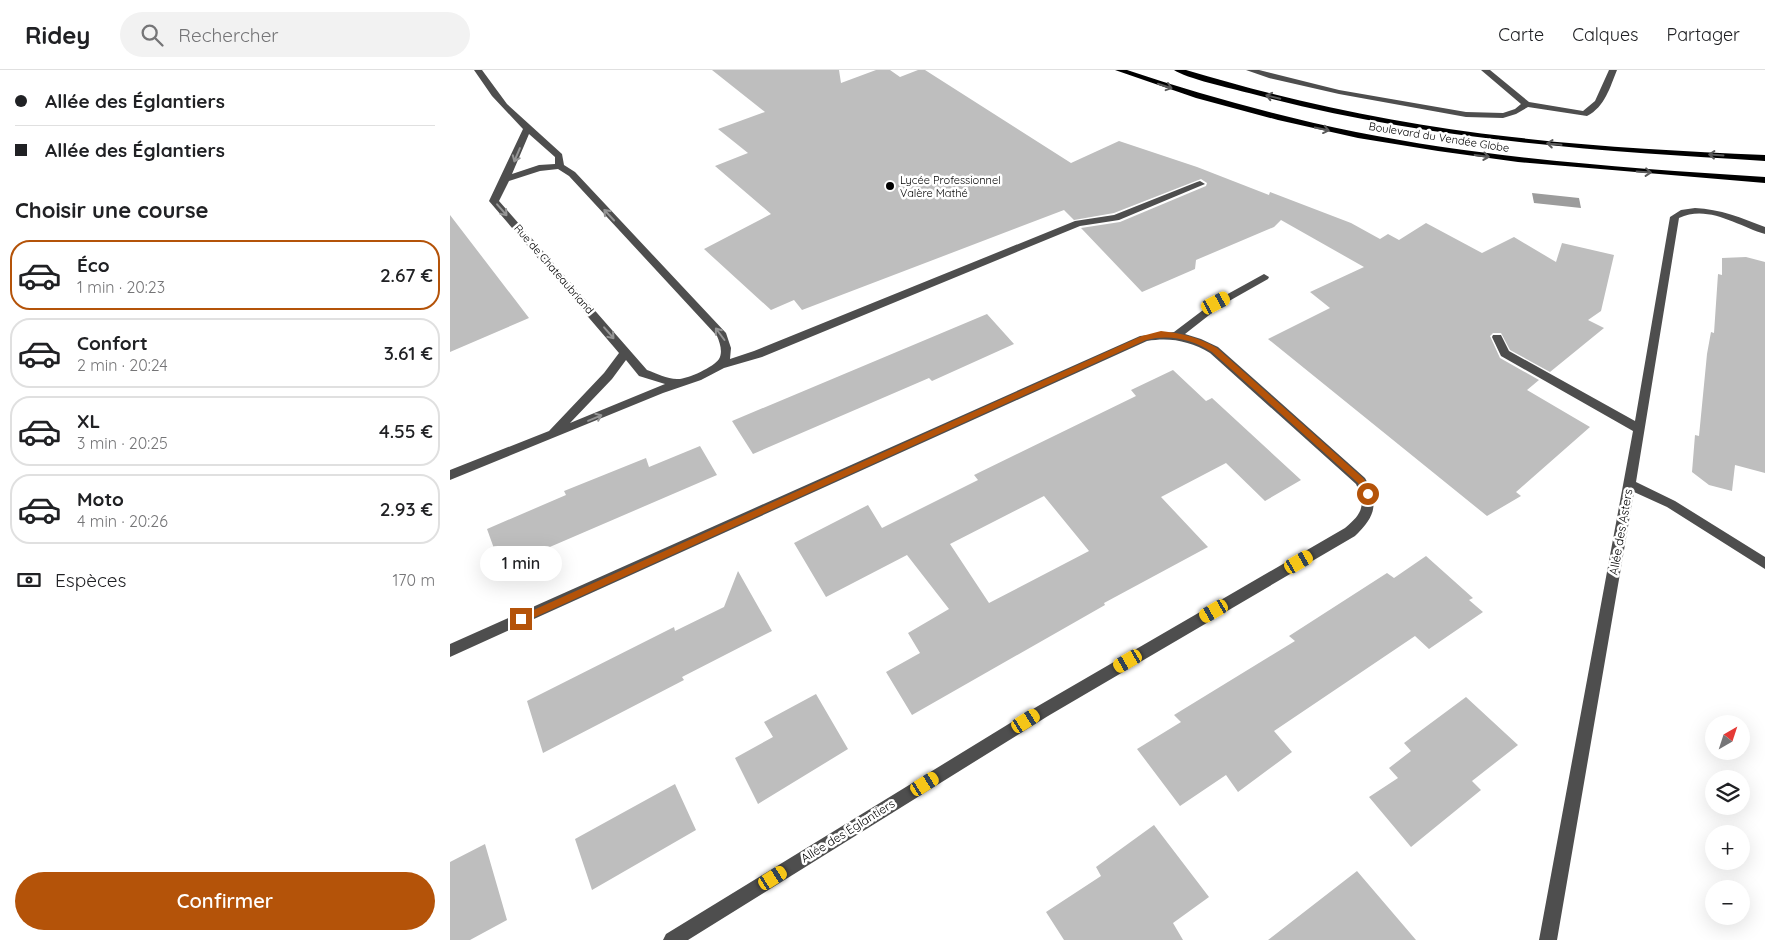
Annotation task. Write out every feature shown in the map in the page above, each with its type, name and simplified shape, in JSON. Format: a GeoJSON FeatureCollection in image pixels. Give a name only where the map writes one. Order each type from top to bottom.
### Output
{"type":"FeatureCollection","features":[{"type":"Feature","properties":{"kind":"main road","name":"Boulevard du Vendée Globe"},"geometry":{"type":"LineString","coordinates":[[1119,70],[1240,109],[1289,122],[1397,144],[1462,154],[1574,167],[1765,180]]}},
{"type":"Feature","properties":{"kind":"main road","name":"Boulevard du Vendée Globe"},"geometry":{"type":"LineString","coordinates":[[1178,70],[1301,104],[1420,127],[1569,145],[1765,158]]}},
{"type":"Feature","properties":{"kind":"street"},"geometry":{"type":"LineString","coordinates":[[478,70],[497,96],[528,129],[559,156],[560,166]]}},
{"type":"Feature","properties":{"kind":"street"},"geometry":{"type":"LineString","coordinates":[[1250,70],[1335,91],[1399,104],[1486,117],[1507,115],[1521,110],[1526,104]]}},
{"type":"Feature","properties":{"kind":"street"},"geometry":{"type":"LineString","coordinates":[[1485,70],[1526,104],[1584,114],[1591,112],[1597,105],[1613,70]]}},
{"type":"Feature","properties":{"kind":"street"},"geometry":{"type":"LineString","coordinates":[[505,179],[528,129]]}},
{"type":"Feature","properties":{"kind":"street"},"geometry":{"type":"LineString","coordinates":[[505,179],[539,168],[560,166],[572,174],[722,335],[727,346],[726,355],[721,365]]}},
{"type":"Feature","properties":{"kind":"street","name":"Rue de Chateaubriand"},"geometry":{"type":"LineString","coordinates":[[505,179],[494,201],[643,373],[676,383]]}},
{"type":"Feature","properties":{"kind":"street","name":"Rue de Chateaubriand"},"geometry":{"type":"LineString","coordinates":[[450,475],[550,437],[676,383],[700,378],[721,365],[758,354],[1078,223],[1116,218],[1200,184]]}},
{"type":"Feature","properties":{"kind":"street","name":"Allée des Asters"},"geometry":{"type":"LineString","coordinates":[[1548,940],[1640,429],[1675,217],[1686,212],[1709,212],[1735,218],[1765,231]]}},
{"type":"Feature","properties":{"kind":"street"},"geometry":{"type":"LineString","coordinates":[[1177,335],[1195,318],[1216,303],[1264,278]]}},
{"type":"Feature","properties":{"kind":"street","name":"Allée des Églantiers"},"geometry":{"type":"LineString","coordinates":[[450,651],[1144,338],[1161,334],[1177,335],[1204,343],[1214,350],[1361,481],[1368,494],[1370,507],[1363,521],[1350,532],[1043,711],[672,940]]}},
{"type":"Feature","properties":{"kind":"street"},"geometry":{"type":"LineString","coordinates":[[1496,336],[1505,353],[1640,429]]}},
{"type":"Feature","properties":{"kind":"street"},"geometry":{"type":"LineString","coordinates":[[550,437],[608,376],[625,353]]}},
{"type":"Feature","properties":{"kind":"street"},"geometry":{"type":"LineString","coordinates":[[1629,484],[1671,504],[1765,564]]}},
{"type":"Feature","properties":{"kind":"shaded area"},"geometry":{"type":"Polygon","coordinates":[[[1532,193],[1579,198],[1581,208],[1534,203],[1532,193]]]}},
{"type":"Feature","properties":{"kind":"building"},"geometry":{"type":"Polygon","coordinates":[[[712,70],[839,70],[841,83],[876,70],[890,70],[900,77],[918,70],[925,70],[1071,163],[1119,141],[1197,167],[1269,195],[1270,192],[1351,223],[1380,239],[1388,234],[1399,240],[1426,223],[1482,253],[1514,237],[1556,262],[1562,243],[1614,255],[1601,311],[1588,320],[1604,328],[1550,372],[1510,350],[1501,333],[1493,333],[1490,336],[1500,358],[1539,380],[1527,390],[1590,427],[1516,492],[1521,496],[1487,516],[1268,339],[1330,308],[1310,292],[1364,267],[1281,220],[1274,227],[1196,260],[1195,269],[1142,292],[1081,228],[1120,222],[1206,186],[1207,183],[1201,179],[1114,213],[1074,220],[1064,210],[802,310],[794,300],[771,310],[704,249],[771,214],[715,166],[748,153],[718,129],[765,112],[712,70]]]}},
{"type":"Feature","properties":{"kind":"building"},"geometry":{"type":"Polygon","coordinates":[[[450,215],[529,318],[450,352],[450,215]]]}},
{"type":"Feature","properties":{"kind":"building"},"geometry":{"type":"Polygon","coordinates":[[[1746,257],[1765,262],[1765,473],[1735,465],[1732,491],[1709,485],[1692,472],[1695,435],[1699,436],[1707,354],[1711,332],[1714,333],[1718,274],[1722,275],[1722,258],[1746,257]]]}},
{"type":"Feature","properties":{"kind":"building"},"geometry":{"type":"Polygon","coordinates":[[[987,314],[1014,344],[932,381],[929,378],[753,454],[732,421],[987,314]]]}},
{"type":"Feature","properties":{"kind":"building"},"geometry":{"type":"Polygon","coordinates":[[[1173,370],[1206,401],[1212,398],[1301,480],[1265,501],[1226,463],[1161,497],[1208,547],[1104,603],[1105,605],[912,715],[886,672],[920,653],[908,633],[949,609],[907,555],[826,597],[794,543],[868,505],[882,528],[978,480],[974,475],[1136,396],[1131,390],[1173,370]],[[1044,496],[950,544],[989,603],[1089,551],[1044,496]]]}},
{"type":"Feature","properties":{"kind":"building"},"geometry":{"type":"Polygon","coordinates":[[[700,446],[717,475],[501,568],[487,529],[566,495],[564,491],[646,458],[649,467],[700,446]]]}},
{"type":"Feature","properties":{"kind":"building"},"geometry":{"type":"Polygon","coordinates":[[[1426,556],[1473,598],[1469,600],[1483,612],[1429,649],[1415,636],[1274,731],[1292,752],[1238,792],[1226,775],[1180,806],[1137,749],[1181,722],[1174,715],[1295,641],[1289,636],[1387,573],[1394,578],[1426,556]]]}},
{"type":"Feature","properties":{"kind":"building"},"geometry":{"type":"Polygon","coordinates":[[[738,571],[772,631],[682,677],[684,680],[543,753],[527,701],[674,627],[675,631],[724,607],[738,571]]]}},
{"type":"Feature","properties":{"kind":"building"},"geometry":{"type":"Polygon","coordinates":[[[816,694],[848,749],[758,804],[735,758],[773,737],[764,722],[816,694]]]}},
{"type":"Feature","properties":{"kind":"building"},"geometry":{"type":"Polygon","coordinates":[[[1466,697],[1518,745],[1472,781],[1481,790],[1411,847],[1369,797],[1398,778],[1389,768],[1411,751],[1404,743],[1466,697]]]}},
{"type":"Feature","properties":{"kind":"building"},"geometry":{"type":"Polygon","coordinates":[[[675,784],[696,830],[592,890],[575,839],[675,784]]]}},
{"type":"Feature","properties":{"kind":"building"},"geometry":{"type":"Polygon","coordinates":[[[1154,825],[1209,897],[1173,923],[1183,940],[1064,940],[1046,912],[1101,876],[1096,867],[1154,825]]]}},
{"type":"Feature","properties":{"kind":"building"},"geometry":{"type":"Polygon","coordinates":[[[485,844],[507,920],[470,940],[450,940],[450,862],[485,844]]]}},
{"type":"Feature","properties":{"kind":"building"},"geometry":{"type":"Polygon","coordinates":[[[1357,871],[1416,940],[1268,940],[1357,871]]]}},
{"type":"Feature","properties":{"kind":"place","name":"Lycée Professionnel Valère Mathé"},"geometry":{"type":"Point","coordinates":[890,186]}},
{"type":"Feature","properties":{"kind":"route"},"geometry":{"type":"LineString","coordinates":[[521,619],[1144,338],[1161,334],[1177,335],[1204,343],[1214,350],[1361,481],[1368,494]]}}]}
